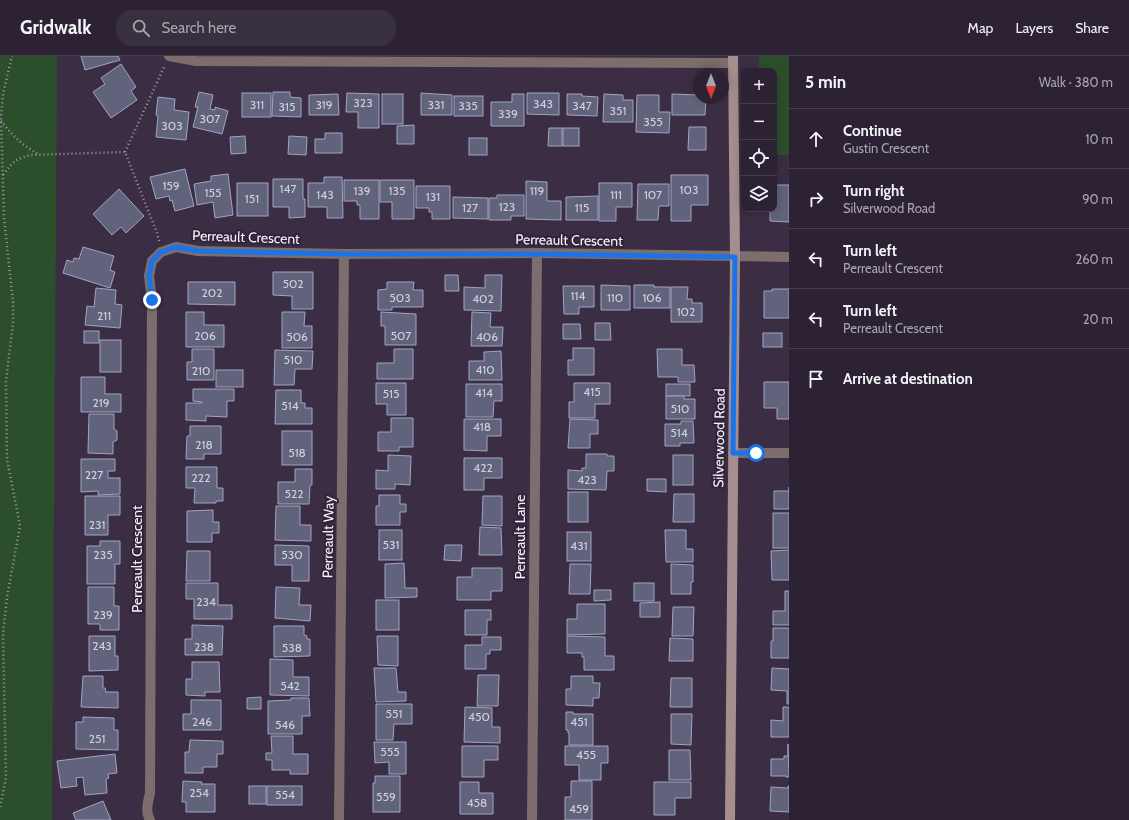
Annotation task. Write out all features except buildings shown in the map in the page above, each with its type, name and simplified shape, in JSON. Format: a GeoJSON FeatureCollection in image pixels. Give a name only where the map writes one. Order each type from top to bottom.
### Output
{"type":"FeatureCollection","features":[{"type":"Feature","properties":{"kind":"street"},"geometry":{"type":"LineString","coordinates":[[169,56],[196,61],[345,58],[733,60]]}},
{"type":"Feature","properties":{"kind":"street","name":"Silverwood Road"},"geometry":{"type":"LineString","coordinates":[[730,820],[735,257],[733,60]]}},
{"type":"Feature","properties":{"kind":"street","name":"Perreault Crescent"},"geometry":{"type":"LineString","coordinates":[[150,820],[148,818],[147,809],[150,793],[152,300],[149,276],[152,261],[161,252],[176,247],[198,251],[344,254],[537,254],[789,257]]}},
{"type":"Feature","properties":{"kind":"street","name":"Perreault Way"},"geometry":{"type":"LineString","coordinates":[[339,820],[344,254]]}},
{"type":"Feature","properties":{"kind":"street","name":"Perreault Lane"},"geometry":{"type":"LineString","coordinates":[[532,820],[537,254]]}},
{"type":"Feature","properties":{"kind":"street"},"geometry":{"type":"LineString","coordinates":[[733,453],[789,453]]}},
{"type":"Feature","properties":{"kind":"path"},"geometry":{"type":"LineString","coordinates":[[0,807],[6,778],[3,634],[7,597],[20,526],[7,459],[6,381],[13,323],[4,217],[1,121],[3,94],[12,56]]}},
{"type":"Feature","properties":{"kind":"path"},"geometry":{"type":"LineString","coordinates":[[157,232],[125,152],[158,80]]}},
{"type":"Feature","properties":{"kind":"path"},"geometry":{"type":"LineString","coordinates":[[1,121],[8,131],[28,148],[39,154]]}},
{"type":"Feature","properties":{"kind":"path"},"geometry":{"type":"LineString","coordinates":[[2,175],[11,164],[20,157],[39,154],[125,152]]}},
{"type":"Feature","properties":{"kind":"green space"},"geometry":{"type":"Polygon","coordinates":[[[0,56],[57,56],[52,820],[0,820],[0,56]]]}},
{"type":"Feature","properties":{"kind":"green space"},"geometry":{"type":"Polygon","coordinates":[[[759,56],[789,56],[789,155],[777,155],[777,68],[759,68],[759,56]]]}},
{"type":"Feature","properties":{"kind":"route"},"geometry":{"type":"LineString","coordinates":[[152,300],[149,276],[152,261],[161,252],[176,247],[198,251],[344,254],[537,254],[735,257],[733,453],[756,453]]}}]}
